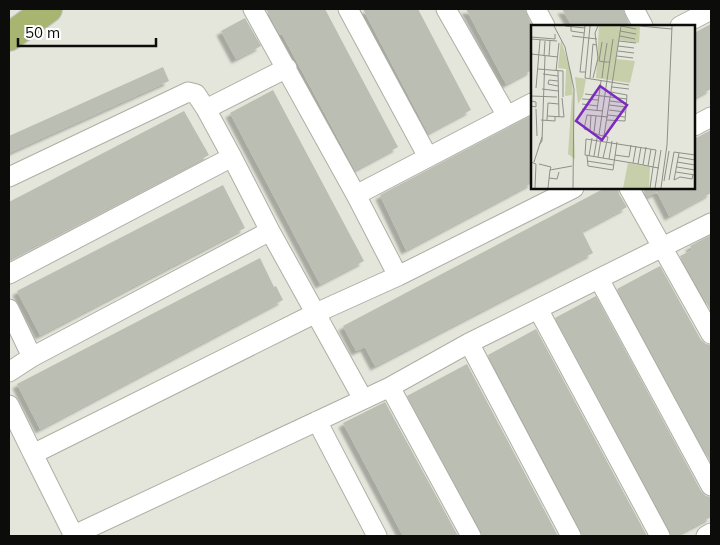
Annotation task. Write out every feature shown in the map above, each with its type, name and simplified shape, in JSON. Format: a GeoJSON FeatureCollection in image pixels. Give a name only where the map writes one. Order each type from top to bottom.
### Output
{"type":"FeatureCollection","features":[{"type":"Feature","properties":{"kind":"highway"},"geometry":{"type":"LineString","coordinates":[[9,37],[48,9]]}},
{"type":"Feature","properties":{"kind":"street"},"geometry":{"type":"LineString","coordinates":[[253,9],[356,195],[398,276]]}},
{"type":"Feature","properties":{"kind":"street"},"geometry":{"type":"LineString","coordinates":[[348,9],[428,158]]}},
{"type":"Feature","properties":{"kind":"street"},"geometry":{"type":"LineString","coordinates":[[446,9],[507,116]]}},
{"type":"Feature","properties":{"kind":"street"},"geometry":{"type":"LineString","coordinates":[[536,9],[544,25]]}},
{"type":"Feature","properties":{"kind":"street"},"geometry":{"type":"LineString","coordinates":[[634,9],[642,25]]}},
{"type":"Feature","properties":{"kind":"street"},"geometry":{"type":"LineString","coordinates":[[682,25],[711,10]]}},
{"type":"Feature","properties":{"kind":"street"},"geometry":{"type":"LineString","coordinates":[[206,110],[287,68]]}},
{"type":"Feature","properties":{"kind":"street"},"geometry":{"type":"LineString","coordinates":[[9,177],[188,92],[193,92],[199,97],[270,231],[363,399]]}},
{"type":"Feature","properties":{"kind":"street"},"geometry":{"type":"LineString","coordinates":[[356,195],[531,104]]}},
{"type":"Feature","properties":{"kind":"street"},"geometry":{"type":"LineString","coordinates":[[695,125],[711,117]]}},
{"type":"Feature","properties":{"kind":"street"},"geometry":{"type":"LineString","coordinates":[[9,274],[232,157]]}},
{"type":"Feature","properties":{"kind":"street"},"geometry":{"type":"LineString","coordinates":[[33,454],[572,189]]}},
{"type":"Feature","properties":{"kind":"street"},"geometry":{"type":"LineString","coordinates":[[630,189],[711,334]]}},
{"type":"Feature","properties":{"kind":"street"},"geometry":{"type":"LineString","coordinates":[[9,405],[74,536],[390,387],[469,343],[711,223]]}},
{"type":"Feature","properties":{"kind":"street"},"geometry":{"type":"LineString","coordinates":[[9,372],[32,357],[270,231]]}},
{"type":"Feature","properties":{"kind":"street"},"geometry":{"type":"LineString","coordinates":[[599,279],[711,486]]}},
{"type":"Feature","properties":{"kind":"street"},"geometry":{"type":"LineString","coordinates":[[9,309],[32,357]]}},
{"type":"Feature","properties":{"kind":"street"},"geometry":{"type":"LineString","coordinates":[[538,309],[660,536]]}},
{"type":"Feature","properties":{"kind":"street"},"geometry":{"type":"LineString","coordinates":[[469,343],[571,536]]}},
{"type":"Feature","properties":{"kind":"street"},"geometry":{"type":"LineString","coordinates":[[390,387],[470,536]]}},
{"type":"Feature","properties":{"kind":"street"},"geometry":{"type":"LineString","coordinates":[[317,421],[377,536]]}},
{"type":"Feature","properties":{"kind":"street"},"geometry":{"type":"LineString","coordinates":[[706,536],[711,533]]}},
{"type":"Feature","properties":{"kind":"building"},"geometry":{"type":"Polygon","coordinates":[[[266,9],[325,9],[398,147],[355,170],[282,34],[280,35],[266,9]]]}},
{"type":"Feature","properties":{"kind":"building"},"geometry":{"type":"Polygon","coordinates":[[[363,9],[418,9],[471,110],[428,133],[363,9]]]}},
{"type":"Feature","properties":{"kind":"building"},"geometry":{"type":"Polygon","coordinates":[[[466,9],[525,9],[532,25],[531,71],[506,84],[466,9]]]}},
{"type":"Feature","properties":{"kind":"building"},"geometry":{"type":"Polygon","coordinates":[[[562,9],[623,9],[630,25],[571,25],[562,9]]]}},
{"type":"Feature","properties":{"kind":"building"},"geometry":{"type":"Polygon","coordinates":[[[245,18],[261,46],[236,59],[221,31],[245,18]]]}},
{"type":"Feature","properties":{"kind":"building"},"geometry":{"type":"Polygon","coordinates":[[[711,24],[711,89],[695,97],[695,32],[711,24]]]}},
{"type":"Feature","properties":{"kind":"building"},"geometry":{"type":"Polygon","coordinates":[[[163,67],[169,81],[9,153],[9,136],[163,67]]]}},
{"type":"Feature","properties":{"kind":"building"},"geometry":{"type":"Polygon","coordinates":[[[273,90],[364,261],[320,284],[230,113],[273,90]]]}},
{"type":"Feature","properties":{"kind":"building"},"geometry":{"type":"Polygon","coordinates":[[[184,111],[209,155],[9,259],[9,202],[184,111]]]}},
{"type":"Feature","properties":{"kind":"building"},"geometry":{"type":"Polygon","coordinates":[[[531,116],[531,184],[406,250],[380,195],[531,116]]]}},
{"type":"Feature","properties":{"kind":"building"},"geometry":{"type":"Polygon","coordinates":[[[711,130],[711,193],[669,216],[657,192],[647,197],[643,189],[695,189],[695,138],[711,130]]]}},
{"type":"Feature","properties":{"kind":"building"},"geometry":{"type":"Polygon","coordinates":[[[223,185],[245,228],[40,335],[17,291],[223,185]]]}},
{"type":"Feature","properties":{"kind":"building"},"geometry":{"type":"Polygon","coordinates":[[[603,189],[618,189],[627,207],[582,231],[593,253],[375,366],[365,347],[356,351],[343,326],[603,189]]]}},
{"type":"Feature","properties":{"kind":"building"},"geometry":{"type":"Polygon","coordinates":[[[711,235],[711,311],[680,256],[692,250],[690,246],[711,235]]]}},
{"type":"Feature","properties":{"kind":"building"},"geometry":{"type":"Polygon","coordinates":[[[260,258],[274,287],[276,286],[283,300],[40,429],[17,384],[260,258]]]}},
{"type":"Feature","properties":{"kind":"building"},"geometry":{"type":"Polygon","coordinates":[[[660,266],[701,340],[711,345],[711,463],[617,289],[660,266]]]}},
{"type":"Feature","properties":{"kind":"building"},"geometry":{"type":"Polygon","coordinates":[[[596,296],[701,491],[706,496],[711,497],[711,517],[675,536],[671,536],[555,318],[596,296]]]}},
{"type":"Feature","properties":{"kind":"building"},"geometry":{"type":"Polygon","coordinates":[[[536,329],[647,536],[582,536],[488,355],[536,329]]]}},
{"type":"Feature","properties":{"kind":"building"},"geometry":{"type":"Polygon","coordinates":[[[467,364],[558,536],[482,536],[407,396],[467,364]]]}},
{"type":"Feature","properties":{"kind":"building"},"geometry":{"type":"Polygon","coordinates":[[[385,402],[458,536],[403,536],[343,423],[385,402]]]}}]}
